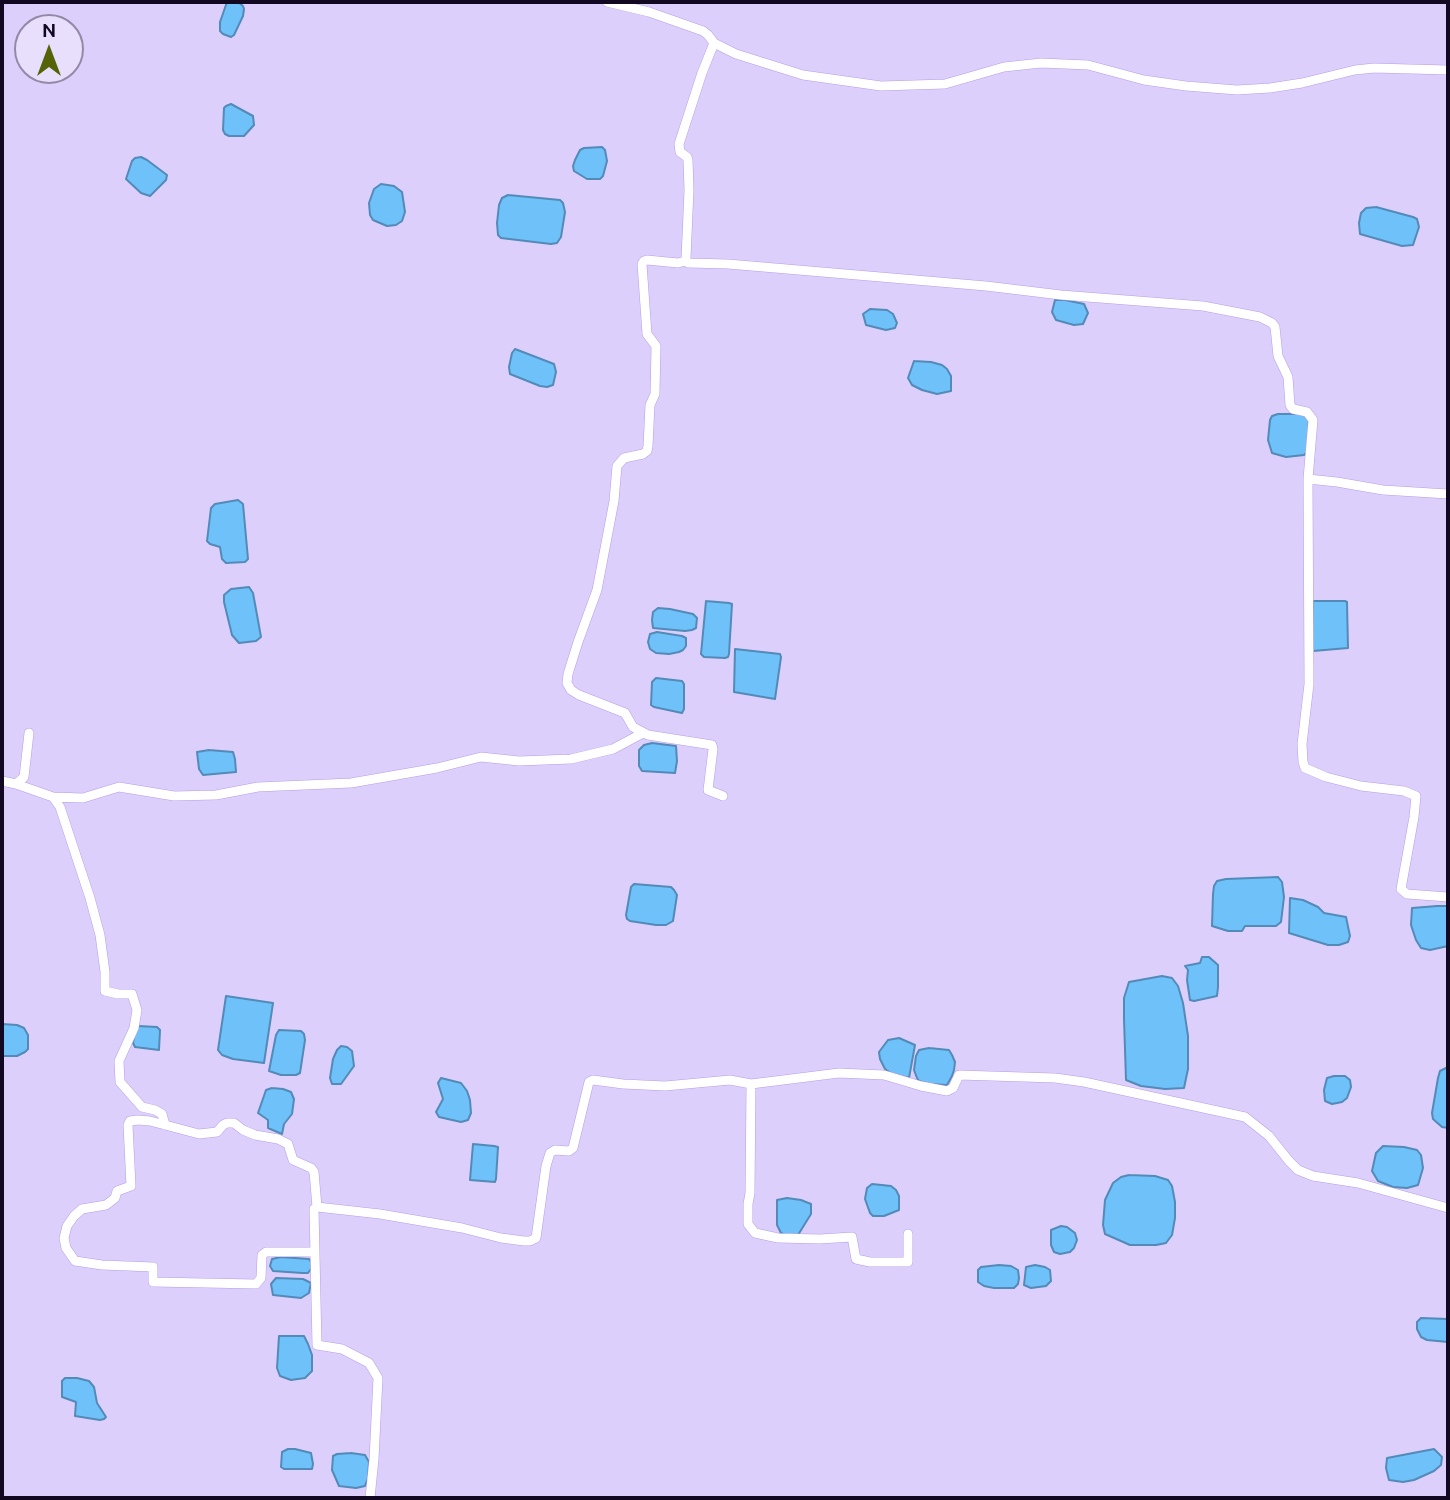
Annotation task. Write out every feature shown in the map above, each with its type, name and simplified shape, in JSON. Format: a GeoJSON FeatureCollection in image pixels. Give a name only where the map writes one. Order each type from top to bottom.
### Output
{"type":"FeatureCollection","features":[{"type":"Feature","properties":{"kind":"street"},"geometry":{"type":"LineString","coordinates":[[607,2],[649,12],[703,31],[714,43],[736,54],[803,75],[881,86],[945,84],[1004,67],[1041,63],[1088,65],[1144,80],[1237,90],[1302,83],[1374,68],[1448,71]]}},
{"type":"Feature","properties":{"kind":"street"},"geometry":{"type":"LineString","coordinates":[[685,261],[688,233],[688,160],[680,152],[679,144],[714,43]]}},
{"type":"Feature","properties":{"kind":"street"},"geometry":{"type":"LineString","coordinates":[[723,796],[708,790],[712,745],[643,733],[633,727],[625,713],[579,695],[570,690],[566,683],[597,590],[614,501],[617,467],[624,458],[643,454],[648,446],[650,405],[655,394],[656,346],[646,334],[642,264],[647,260],[728,264],[1203,306],[1268,320],[1275,327],[1278,356],[1288,377],[1290,405],[1293,409],[1307,412],[1313,420],[1308,479],[1309,684],[1302,744],[1305,768],[1326,777],[1361,786],[1404,791],[1416,796],[1401,889],[1407,894],[1448,897]]}},
{"type":"Feature","properties":{"kind":"street"},"geometry":{"type":"LineString","coordinates":[[1308,479],[1383,490],[1448,494]]}},
{"type":"Feature","properties":{"kind":"street"},"geometry":{"type":"LineString","coordinates":[[16,783],[24,777],[29,733]]}},
{"type":"Feature","properties":{"kind":"street"},"geometry":{"type":"LineString","coordinates":[[2,782],[16,783],[53,797],[83,798],[119,787],[174,796],[216,795],[258,786],[351,783],[437,768],[481,757],[519,761],[570,759],[613,749],[643,733]]}},
{"type":"Feature","properties":{"kind":"street"},"geometry":{"type":"LineString","coordinates":[[53,797],[61,807],[100,935],[105,991],[132,994],[137,1010],[134,1028],[119,1061],[120,1082],[142,1107],[162,1114],[165,1125]]}},
{"type":"Feature","properties":{"kind":"street"},"geometry":{"type":"LineString","coordinates":[[317,1207],[393,1216],[501,1238],[530,1241],[536,1238],[545,1166],[550,1153],[573,1148],[589,1082],[593,1080],[665,1086],[730,1080],[751,1084],[839,1073],[884,1075],[947,1091],[953,1088],[959,1075],[1055,1078],[1084,1082],[1245,1118],[1269,1136],[1298,1170],[1358,1183],[1448,1208]]}},
{"type":"Feature","properties":{"kind":"street"},"geometry":{"type":"LineString","coordinates":[[751,1084],[748,1224],[755,1233],[778,1238],[852,1237],[856,1259],[870,1262],[908,1262],[908,1234]]}},
{"type":"Feature","properties":{"kind":"street"},"geometry":{"type":"LineString","coordinates":[[315,1252],[266,1252],[262,1255],[261,1278],[256,1284],[153,1282],[153,1267],[75,1261],[66,1248],[64,1238],[66,1226],[82,1209],[106,1205],[115,1198],[117,1191],[131,1186],[128,1138],[130,1121],[150,1121],[199,1134],[217,1132],[223,1125],[234,1123],[255,1135],[278,1139],[288,1144],[293,1160],[314,1172],[317,1207],[314,1209],[315,1252],[317,1345],[342,1349],[369,1363],[378,1378],[370,1498]]}},
{"type":"Feature","properties":{"kind":"water"},"geometry":{"type":"Polygon","coordinates":[[[227,2],[238,2],[244,9],[231,37],[220,31],[220,22],[227,2]]]}},
{"type":"Feature","properties":{"kind":"water"},"geometry":{"type":"Polygon","coordinates":[[[231,104],[253,116],[254,125],[244,136],[229,136],[223,130],[224,108],[231,104]]]}},
{"type":"Feature","properties":{"kind":"water"},"geometry":{"type":"Polygon","coordinates":[[[602,147],[607,161],[600,179],[587,179],[574,171],[573,166],[580,150],[602,147]]]}},
{"type":"Feature","properties":{"kind":"water"},"geometry":{"type":"Polygon","coordinates":[[[141,157],[167,175],[166,180],[150,196],[141,193],[126,179],[132,161],[141,157]]]}},
{"type":"Feature","properties":{"kind":"water"},"geometry":{"type":"Polygon","coordinates":[[[381,184],[394,186],[402,192],[405,212],[402,221],[396,225],[387,226],[373,220],[370,215],[369,203],[374,189],[381,184]]]}},
{"type":"Feature","properties":{"kind":"water"},"geometry":{"type":"Polygon","coordinates":[[[508,195],[560,200],[565,212],[561,237],[557,243],[501,238],[498,235],[497,223],[499,205],[502,198],[508,195]]]}},
{"type":"Feature","properties":{"kind":"water"},"geometry":{"type":"Polygon","coordinates":[[[1376,207],[1417,219],[1419,227],[1413,245],[1402,246],[1360,234],[1361,213],[1366,208],[1376,207]]]}},
{"type":"Feature","properties":{"kind":"water"},"geometry":{"type":"Polygon","coordinates":[[[1055,300],[1084,304],[1088,313],[1083,324],[1074,325],[1056,320],[1052,312],[1055,300]]]}},
{"type":"Feature","properties":{"kind":"water"},"geometry":{"type":"Polygon","coordinates":[[[870,309],[887,310],[893,314],[897,323],[895,328],[886,330],[866,325],[863,314],[870,309]]]}},
{"type":"Feature","properties":{"kind":"water"},"geometry":{"type":"Polygon","coordinates":[[[515,349],[554,364],[556,372],[553,385],[540,386],[510,374],[509,367],[515,349]]]}},
{"type":"Feature","properties":{"kind":"water"},"geometry":{"type":"Polygon","coordinates":[[[914,361],[931,362],[947,369],[951,376],[951,391],[937,394],[912,385],[908,378],[914,361]]]}},
{"type":"Feature","properties":{"kind":"water"},"geometry":{"type":"Polygon","coordinates":[[[1278,414],[1302,414],[1309,418],[1307,452],[1304,455],[1286,457],[1272,453],[1268,440],[1270,420],[1278,414]]]}},
{"type":"Feature","properties":{"kind":"water"},"geometry":{"type":"Polygon","coordinates":[[[238,500],[243,504],[248,559],[245,562],[226,563],[222,559],[220,547],[207,541],[211,508],[215,504],[238,500]]]}},
{"type":"Feature","properties":{"kind":"water"},"geometry":{"type":"Polygon","coordinates":[[[249,587],[253,593],[261,637],[256,641],[239,643],[232,635],[224,595],[231,589],[249,587]]]}},
{"type":"Feature","properties":{"kind":"water"},"geometry":{"type":"Polygon","coordinates":[[[706,601],[732,604],[728,657],[704,657],[701,654],[706,601]]]}},
{"type":"Feature","properties":{"kind":"water"},"geometry":{"type":"Polygon","coordinates":[[[1313,601],[1347,602],[1348,648],[1313,651],[1313,601]]]}},
{"type":"Feature","properties":{"kind":"water"},"geometry":{"type":"Polygon","coordinates":[[[658,608],[693,614],[697,618],[696,628],[685,631],[653,628],[653,612],[658,608]]]}},
{"type":"Feature","properties":{"kind":"water"},"geometry":{"type":"Polygon","coordinates":[[[657,632],[682,636],[686,638],[686,646],[679,652],[656,653],[650,649],[648,642],[650,634],[657,632]]]}},
{"type":"Feature","properties":{"kind":"water"},"geometry":{"type":"Polygon","coordinates":[[[735,649],[780,654],[775,699],[734,692],[735,649]]]}},
{"type":"Feature","properties":{"kind":"water"},"geometry":{"type":"Polygon","coordinates":[[[656,678],[682,681],[682,713],[651,705],[652,682],[656,678]]]}},
{"type":"Feature","properties":{"kind":"water"},"geometry":{"type":"Polygon","coordinates":[[[652,743],[676,746],[675,773],[642,771],[639,766],[639,750],[652,743]]]}},
{"type":"Feature","properties":{"kind":"water"},"geometry":{"type":"Polygon","coordinates":[[[197,752],[233,752],[236,772],[203,775],[199,769],[197,752]]]}},
{"type":"Feature","properties":{"kind":"water"},"geometry":{"type":"Polygon","coordinates":[[[1278,877],[1282,882],[1284,897],[1281,922],[1276,926],[1245,926],[1242,931],[1228,931],[1212,926],[1213,894],[1217,881],[1278,877]]]}},
{"type":"Feature","properties":{"kind":"water"},"geometry":{"type":"Polygon","coordinates":[[[634,884],[671,887],[677,895],[673,921],[666,925],[656,925],[627,919],[631,887],[634,884]]]}},
{"type":"Feature","properties":{"kind":"water"},"geometry":{"type":"Polygon","coordinates":[[[1290,898],[1303,900],[1324,913],[1346,917],[1350,936],[1348,942],[1328,945],[1289,933],[1290,898]]]}},
{"type":"Feature","properties":{"kind":"water"},"geometry":{"type":"Polygon","coordinates":[[[1448,906],[1448,946],[1430,950],[1421,948],[1411,925],[1412,908],[1448,906]]]}},
{"type":"Feature","properties":{"kind":"water"},"geometry":{"type":"Polygon","coordinates":[[[1202,957],[1209,957],[1218,965],[1217,996],[1194,1001],[1190,1000],[1188,970],[1185,966],[1200,963],[1202,957]]]}},
{"type":"Feature","properties":{"kind":"water"},"geometry":{"type":"Polygon","coordinates":[[[1162,976],[1172,978],[1178,986],[1183,1003],[1188,1036],[1188,1069],[1184,1088],[1141,1086],[1126,1080],[1124,998],[1129,982],[1162,976]]]}},
{"type":"Feature","properties":{"kind":"water"},"geometry":{"type":"Polygon","coordinates":[[[226,996],[273,1003],[264,1063],[233,1059],[222,1055],[218,1050],[226,996]]]}},
{"type":"Feature","properties":{"kind":"water"},"geometry":{"type":"Polygon","coordinates":[[[2,1024],[24,1028],[28,1035],[28,1049],[25,1052],[17,1056],[2,1056],[2,1024]]]}},
{"type":"Feature","properties":{"kind":"water"},"geometry":{"type":"Polygon","coordinates":[[[138,1026],[157,1027],[160,1030],[159,1050],[135,1047],[133,1043],[138,1026]]]}},
{"type":"Feature","properties":{"kind":"water"},"geometry":{"type":"Polygon","coordinates":[[[279,1030],[301,1031],[304,1034],[300,1073],[296,1075],[281,1075],[269,1071],[279,1030]]]}},
{"type":"Feature","properties":{"kind":"water"},"geometry":{"type":"Polygon","coordinates":[[[899,1038],[915,1045],[909,1078],[892,1074],[885,1069],[880,1059],[879,1052],[888,1040],[899,1038]]]}},
{"type":"Feature","properties":{"kind":"water"},"geometry":{"type":"Polygon","coordinates":[[[341,1046],[352,1051],[354,1066],[341,1084],[332,1084],[330,1078],[333,1059],[341,1046]]]}},
{"type":"Feature","properties":{"kind":"water"},"geometry":{"type":"Polygon","coordinates":[[[919,1050],[949,1050],[952,1055],[954,1070],[947,1085],[929,1084],[917,1078],[914,1070],[916,1056],[919,1050]]]}},
{"type":"Feature","properties":{"kind":"water"},"geometry":{"type":"Polygon","coordinates":[[[1446,1068],[1448,1128],[1442,1127],[1433,1119],[1432,1113],[1440,1071],[1446,1068]]]}},
{"type":"Feature","properties":{"kind":"water"},"geometry":{"type":"Polygon","coordinates":[[[1345,1076],[1350,1080],[1351,1087],[1347,1098],[1332,1104],[1325,1101],[1324,1090],[1327,1078],[1345,1076]]]}},
{"type":"Feature","properties":{"kind":"water"},"geometry":{"type":"Polygon","coordinates":[[[441,1078],[461,1083],[467,1091],[471,1113],[468,1120],[461,1122],[439,1117],[436,1112],[443,1099],[438,1083],[441,1078]]]}},
{"type":"Feature","properties":{"kind":"water"},"geometry":{"type":"Polygon","coordinates":[[[272,1088],[291,1092],[294,1099],[292,1114],[284,1124],[282,1134],[268,1128],[268,1120],[258,1113],[266,1090],[272,1088]]]}},
{"type":"Feature","properties":{"kind":"water"},"geometry":{"type":"Polygon","coordinates":[[[473,1144],[498,1147],[495,1182],[470,1180],[473,1144]]]}},
{"type":"Feature","properties":{"kind":"water"},"geometry":{"type":"Polygon","coordinates":[[[1383,1146],[1417,1150],[1421,1155],[1423,1168],[1418,1185],[1407,1188],[1393,1187],[1378,1181],[1372,1171],[1376,1153],[1383,1146]]]}},
{"type":"Feature","properties":{"kind":"water"},"geometry":{"type":"Polygon","coordinates":[[[1129,1175],[1155,1176],[1168,1180],[1172,1186],[1175,1218],[1172,1235],[1166,1243],[1130,1245],[1105,1234],[1105,1200],[1113,1183],[1129,1175]]]}},
{"type":"Feature","properties":{"kind":"water"},"geometry":{"type":"Polygon","coordinates":[[[872,1184],[891,1186],[896,1190],[899,1210],[884,1216],[873,1216],[865,1199],[867,1188],[872,1184]]]}},
{"type":"Feature","properties":{"kind":"water"},"geometry":{"type":"Polygon","coordinates":[[[787,1198],[811,1204],[811,1214],[798,1235],[785,1235],[777,1225],[777,1200],[787,1198]]]}},
{"type":"Feature","properties":{"kind":"water"},"geometry":{"type":"Polygon","coordinates":[[[1061,1226],[1075,1233],[1077,1240],[1070,1252],[1060,1254],[1054,1252],[1051,1245],[1051,1230],[1061,1226]]]}},
{"type":"Feature","properties":{"kind":"water"},"geometry":{"type":"Polygon","coordinates":[[[272,1259],[309,1259],[311,1269],[308,1273],[273,1271],[270,1266],[272,1259]]]}},
{"type":"Feature","properties":{"kind":"water"},"geometry":{"type":"Polygon","coordinates":[[[999,1265],[1018,1270],[1018,1284],[1014,1288],[994,1288],[978,1282],[978,1270],[981,1267],[999,1265]]]}},
{"type":"Feature","properties":{"kind":"water"},"geometry":{"type":"Polygon","coordinates":[[[1035,1265],[1050,1270],[1051,1281],[1046,1286],[1031,1288],[1024,1285],[1026,1267],[1035,1265]]]}},
{"type":"Feature","properties":{"kind":"water"},"geometry":{"type":"Polygon","coordinates":[[[276,1278],[303,1279],[311,1283],[309,1293],[301,1298],[273,1295],[271,1284],[276,1278]]]}},
{"type":"Feature","properties":{"kind":"water"},"geometry":{"type":"Polygon","coordinates":[[[1421,1318],[1448,1319],[1448,1342],[1421,1337],[1417,1322],[1421,1318]]]}},
{"type":"Feature","properties":{"kind":"water"},"geometry":{"type":"Polygon","coordinates":[[[279,1336],[304,1336],[312,1355],[312,1371],[305,1378],[291,1380],[280,1376],[277,1368],[279,1336]]]}},
{"type":"Feature","properties":{"kind":"water"},"geometry":{"type":"Polygon","coordinates":[[[65,1378],[89,1381],[94,1387],[97,1403],[106,1417],[104,1419],[75,1416],[76,1402],[62,1397],[62,1381],[65,1378]]]}},
{"type":"Feature","properties":{"kind":"water"},"geometry":{"type":"Polygon","coordinates":[[[288,1449],[311,1453],[312,1469],[281,1467],[282,1452],[288,1449]]]}},
{"type":"Feature","properties":{"kind":"water"},"geometry":{"type":"Polygon","coordinates":[[[1434,1449],[1442,1457],[1441,1465],[1434,1471],[1414,1480],[1389,1480],[1387,1458],[1434,1449]]]}},
{"type":"Feature","properties":{"kind":"water"},"geometry":{"type":"Polygon","coordinates":[[[351,1453],[365,1455],[369,1462],[365,1486],[339,1486],[332,1470],[333,1456],[351,1453]]]}}]}
